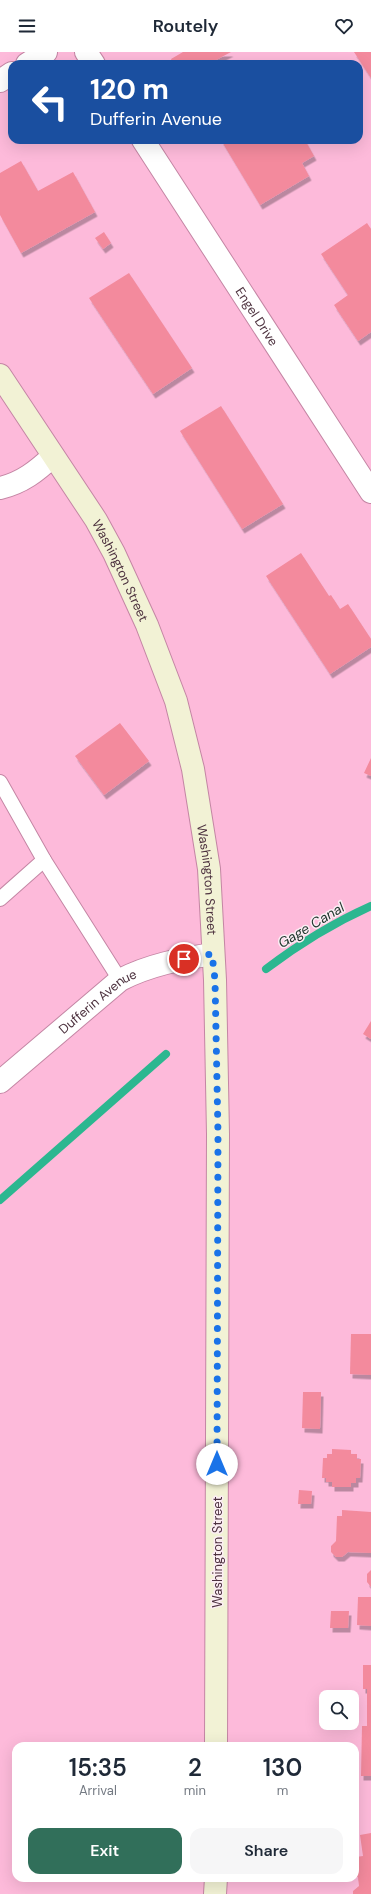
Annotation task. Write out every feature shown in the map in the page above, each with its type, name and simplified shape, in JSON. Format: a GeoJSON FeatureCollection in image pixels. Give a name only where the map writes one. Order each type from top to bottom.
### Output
{"type":"FeatureCollection","features":[{"type":"Feature","properties":{"kind":"main road","name":"Washington Street"},"geometry":{"type":"LineString","coordinates":[[0,375],[96,520],[114,553],[147,625],[176,700],[193,769],[209,869],[212,954],[215,980],[218,1134],[216,1742]]}},
{"type":"Feature","properties":{"kind":"main road"},"geometry":{"type":"LineString","coordinates":[[216,1882],[216,1894]]}},
{"type":"Feature","properties":{"kind":"street"},"geometry":{"type":"LineString","coordinates":[[33,60],[46,52]]}},
{"type":"Feature","properties":{"kind":"street","name":"Engel Drive"},"geometry":{"type":"LineString","coordinates":[[146,144],[371,492]]}},
{"type":"Feature","properties":{"kind":"street"},"geometry":{"type":"LineString","coordinates":[[0,488],[12,486],[34,474],[53,456]]}},
{"type":"Feature","properties":{"kind":"street","name":"Dufferin Avenue"},"geometry":{"type":"LineString","coordinates":[[0,1082],[120,980],[137,972],[166,962],[212,954]]}},
{"type":"Feature","properties":{"kind":"lane"},"geometry":{"type":"LineString","coordinates":[[0,782],[44,860],[120,980]]}},
{"type":"Feature","properties":{"kind":"lane"},"geometry":{"type":"LineString","coordinates":[[0,899],[44,860]]}},
{"type":"Feature","properties":{"kind":"building"},"geometry":{"type":"Polygon","coordinates":[[[183,52],[231,52],[216,60],[171,59],[183,52]]]}},
{"type":"Feature","properties":{"kind":"building"},"geometry":{"type":"Polygon","coordinates":[[[354,52],[371,52],[371,78],[363,66],[363,60],[359,60],[354,52]]]}},
{"type":"Feature","properties":{"kind":"building"},"geometry":{"type":"Polygon","coordinates":[[[223,144],[307,144],[314,156],[302,163],[309,176],[260,205],[223,144]]]}},
{"type":"Feature","properties":{"kind":"building"},"geometry":{"type":"Polygon","coordinates":[[[21,161],[38,191],[73,172],[95,212],[21,253],[0,215],[0,173],[21,161]]]}},
{"type":"Feature","properties":{"kind":"building"},"geometry":{"type":"Polygon","coordinates":[[[367,223],[371,229],[371,332],[358,341],[334,305],[348,295],[321,254],[367,223]]]}},
{"type":"Feature","properties":{"kind":"building"},"geometry":{"type":"Polygon","coordinates":[[[104,232],[111,243],[103,249],[95,238],[104,232]]]}},
{"type":"Feature","properties":{"kind":"building"},"geometry":{"type":"Polygon","coordinates":[[[129,273],[192,368],[153,394],[89,298],[129,273]]]}},
{"type":"Feature","properties":{"kind":"building"},"geometry":{"type":"Polygon","coordinates":[[[221,406],[283,504],[242,529],[180,431],[221,406]]]}},
{"type":"Feature","properties":{"kind":"building"},"geometry":{"type":"Polygon","coordinates":[[[301,553],[329,596],[331,595],[340,609],[348,604],[371,639],[371,647],[330,674],[266,576],[301,553]]]}},
{"type":"Feature","properties":{"kind":"building"},"geometry":{"type":"Polygon","coordinates":[[[120,723],[149,761],[104,795],[75,756],[120,723]]]}},
{"type":"Feature","properties":{"kind":"building"},"geometry":{"type":"Polygon","coordinates":[[[371,758],[371,776],[364,773],[371,758]]]}},
{"type":"Feature","properties":{"kind":"building"},"geometry":{"type":"Polygon","coordinates":[[[371,1021],[371,1039],[363,1034],[371,1021]]]}},
{"type":"Feature","properties":{"kind":"building"},"geometry":{"type":"Polygon","coordinates":[[[351,1334],[371,1334],[371,1375],[350,1374],[351,1334]]]}},
{"type":"Feature","properties":{"kind":"building"},"geometry":{"type":"Polygon","coordinates":[[[303,1392],[321,1392],[320,1429],[302,1428],[303,1392]]]}},
{"type":"Feature","properties":{"kind":"building"},"geometry":{"type":"Polygon","coordinates":[[[332,1449],[351,1450],[351,1454],[357,1454],[357,1459],[361,1459],[360,1478],[356,1478],[356,1483],[351,1483],[351,1487],[332,1487],[332,1482],[326,1482],[326,1478],[322,1478],[323,1458],[327,1458],[327,1454],[332,1454],[332,1449]]]}},
{"type":"Feature","properties":{"kind":"building"},"geometry":{"type":"Polygon","coordinates":[[[299,1490],[312,1491],[311,1504],[298,1504],[299,1490]]]}},
{"type":"Feature","properties":{"kind":"building"},"geometry":{"type":"Polygon","coordinates":[[[342,1510],[371,1512],[371,1553],[348,1552],[342,1557],[336,1557],[331,1552],[331,1546],[336,1541],[337,1516],[342,1516],[342,1510]]]}},
{"type":"Feature","properties":{"kind":"building"},"geometry":{"type":"Polygon","coordinates":[[[371,1570],[371,1587],[367,1582],[367,1574],[371,1570]]]}},
{"type":"Feature","properties":{"kind":"building"},"geometry":{"type":"Polygon","coordinates":[[[358,1597],[371,1597],[371,1626],[357,1625],[358,1597]]]}},
{"type":"Feature","properties":{"kind":"building"},"geometry":{"type":"Polygon","coordinates":[[[331,1611],[349,1611],[348,1628],[330,1628],[331,1611]]]}},
{"type":"Feature","properties":{"kind":"building"},"geometry":{"type":"Polygon","coordinates":[[[363,1665],[371,1665],[371,1776],[361,1776],[362,1726],[367,1726],[367,1689],[363,1689],[363,1665]]]}},
{"type":"Feature","properties":{"kind":"building"},"geometry":{"type":"Polygon","coordinates":[[[371,1833],[371,1894],[353,1894],[353,1891],[359,1886],[359,1857],[363,1856],[360,1835],[371,1833]]]}},
{"type":"Feature","properties":{"kind":"waterway","name":"Gage Canal"},"geometry":{"type":"LineString","coordinates":[[266,969],[317,934],[371,906]]}},
{"type":"Feature","properties":{"kind":"waterway"},"geometry":{"type":"LineString","coordinates":[[0,1200],[166,1054]]}},
{"type":"Feature","properties":{"kind":"route"},"geometry":{"type":"LineString","coordinates":[[184,959],[212,954],[215,980],[218,1134],[217,1464]]}}]}
